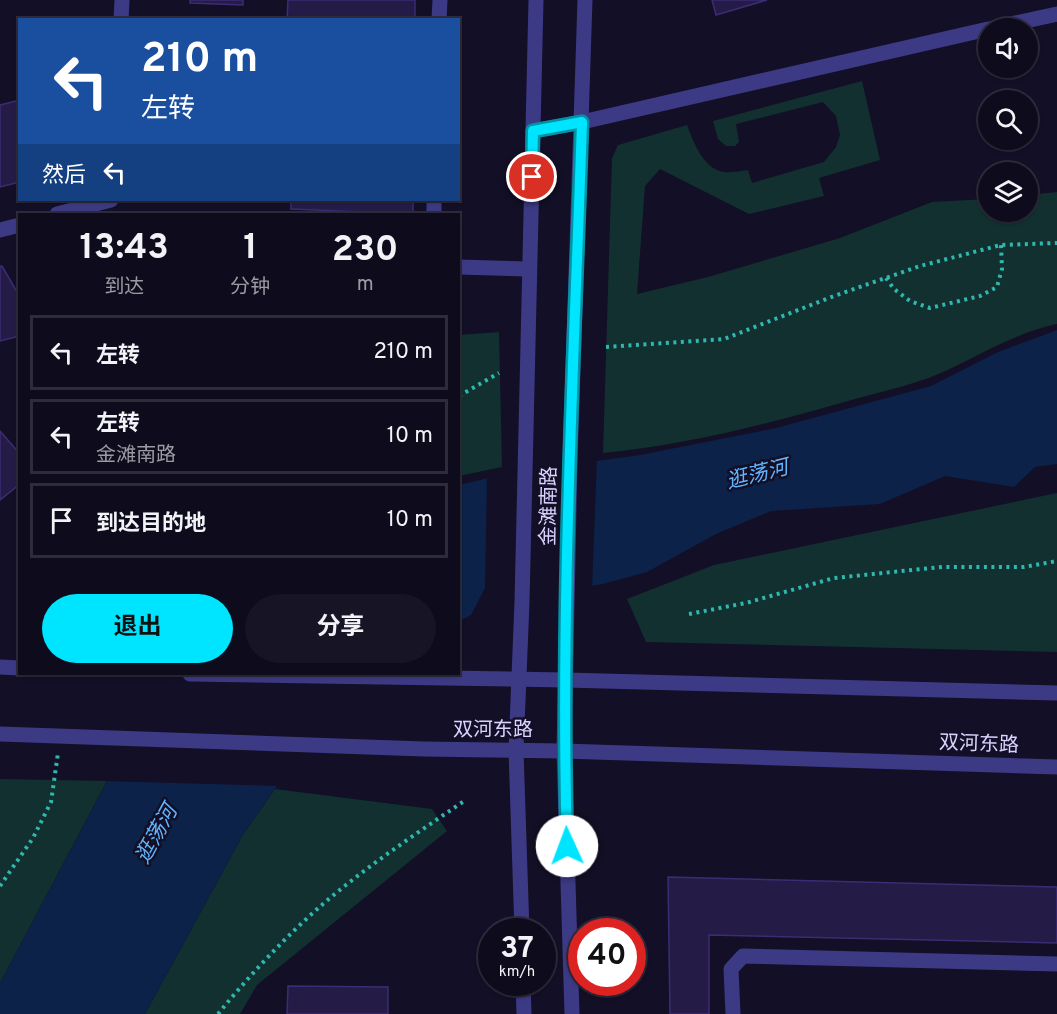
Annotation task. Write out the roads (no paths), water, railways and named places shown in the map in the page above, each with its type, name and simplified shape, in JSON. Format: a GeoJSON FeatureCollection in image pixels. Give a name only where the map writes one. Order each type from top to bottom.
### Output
{"type":"FeatureCollection","features":[{"type":"Feature","properties":{"kind":"street"},"geometry":{"type":"LineString","coordinates":[[121,18],[122,0]]}},
{"type":"Feature","properties":{"kind":"street"},"geometry":{"type":"LineString","coordinates":[[440,0],[440,18]]}},
{"type":"Feature","properties":{"kind":"street","name":"金滩南路"},"geometry":{"type":"LineString","coordinates":[[522,918],[516,750],[522,602],[536,0]]}},
{"type":"Feature","properties":{"kind":"street","name":"金滩南路"},"geometry":{"type":"LineString","coordinates":[[572,1014],[564,751],[570,460],[585,0]]}},
{"type":"Feature","properties":{"kind":"street"},"geometry":{"type":"LineString","coordinates":[[1038,18],[1057,14]]}},
{"type":"Feature","properties":{"kind":"street"},"geometry":{"type":"LineString","coordinates":[[533,131],[582,122],[978,32]]}},
{"type":"Feature","properties":{"kind":"street"},"geometry":{"type":"LineString","coordinates":[[61,213],[107,201]]}},
{"type":"Feature","properties":{"kind":"street"},"geometry":{"type":"LineString","coordinates":[[0,230],[18,226]]}},
{"type":"Feature","properties":{"kind":"street"},"geometry":{"type":"LineString","coordinates":[[460,267],[530,269]]}},
{"type":"Feature","properties":{"kind":"street"},"geometry":{"type":"LineString","coordinates":[[0,668],[18,668]]}},
{"type":"Feature","properties":{"kind":"street"},"geometry":{"type":"LineString","coordinates":[[237,675],[566,680],[1057,693]]}},
{"type":"Feature","properties":{"kind":"street","name":"双河东路"},"geometry":{"type":"LineString","coordinates":[[0,734],[424,750],[564,751],[1057,766]]}},
{"type":"Feature","properties":{"kind":"street"},"geometry":{"type":"LineString","coordinates":[[733,1014],[731,969],[743,956],[1057,964]]}},
{"type":"Feature","properties":{"kind":"street"},"geometry":{"type":"LineString","coordinates":[[523,996],[524,1014]]}},
{"type":"Feature","properties":{"kind":"water","name":"逛荡河"},"geometry":{"type":"Polygon","coordinates":[[[1057,330],[1057,464],[1035,467],[1014,487],[945,476],[880,504],[771,511],[716,534],[647,572],[603,584],[515,598],[460,621],[460,485],[509,473],[640,455],[776,428],[931,386],[998,352],[1057,330]]]}},
{"type":"Feature","properties":{"kind":"water","name":"逛荡河"},"geometry":{"type":"Polygon","coordinates":[[[330,710],[244,833],[145,1014],[0,1014],[0,983],[128,742],[330,710]]]}}]}
